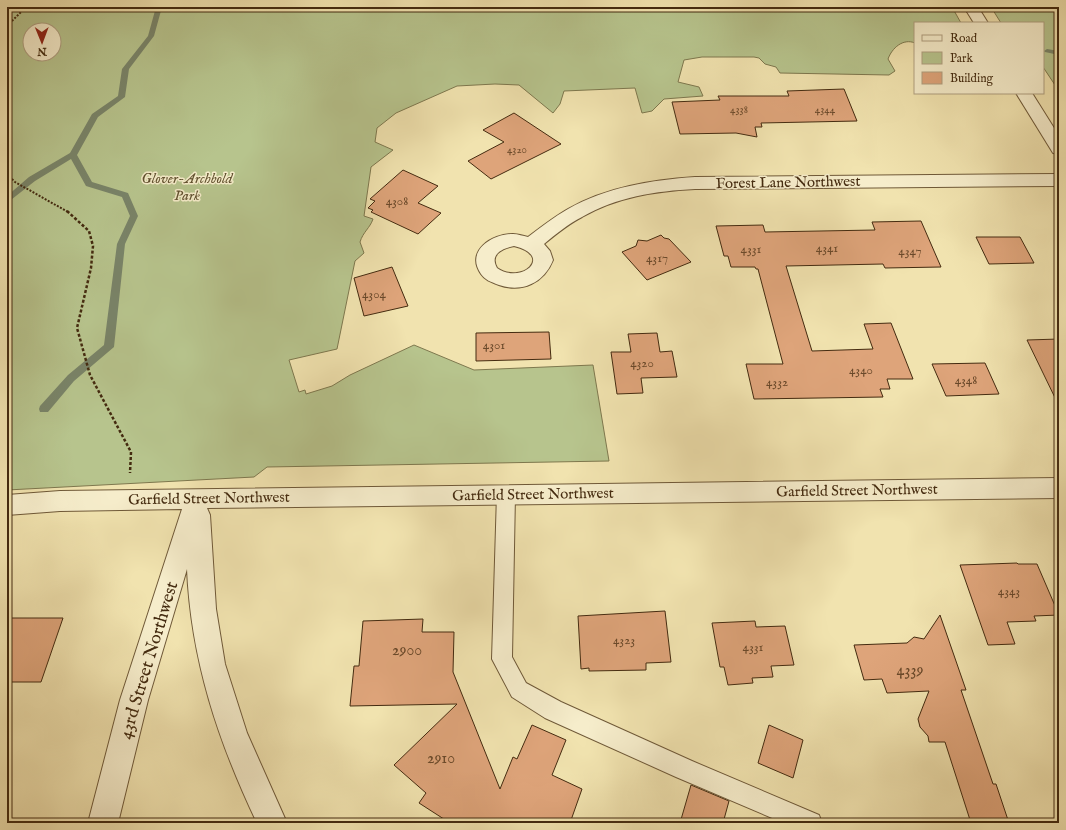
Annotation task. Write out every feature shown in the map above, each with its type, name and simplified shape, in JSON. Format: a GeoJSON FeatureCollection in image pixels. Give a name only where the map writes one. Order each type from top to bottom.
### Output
{"type":"FeatureCollection","features":[{"type":"Feature","properties":{"kind":"street"},"geometry":{"type":"LineString","coordinates":[[971,7],[980,22]]}},
{"type":"Feature","properties":{"kind":"street"},"geometry":{"type":"LineString","coordinates":[[1025,94],[1059,149]]}},
{"type":"Feature","properties":{"kind":"street","name":"Forest Lane Northwest"},"geometry":{"type":"LineString","coordinates":[[531,244],[563,220],[597,202],[636,190],[661,186],[695,183],[1059,180]]}},
{"type":"Feature","properties":{"kind":"street","name":"Garfield Street Northwest"},"geometry":{"type":"LineString","coordinates":[[7,505],[60,501],[197,498],[1059,488]]}},
{"type":"Feature","properties":{"kind":"street"},"geometry":{"type":"LineString","coordinates":[[197,498],[201,584],[207,638],[215,676],[242,759],[272,823]]}},
{"type":"Feature","properties":{"kind":"street","name":"43rd Street Northwest"},"geometry":{"type":"LineString","coordinates":[[102,823],[134,700],[197,498]]}},
{"type":"Feature","properties":{"kind":"lane"},"geometry":{"type":"LineString","coordinates":[[506,494],[503,565],[502,659],[519,690],[553,710],[684,769],[810,823]]}},
{"type":"Feature","properties":{"kind":"path"},"geometry":{"type":"LineString","coordinates":[[7,26],[26,7]]}},
{"type":"Feature","properties":{"kind":"path"},"geometry":{"type":"LineString","coordinates":[[7,174],[15,182],[63,208],[89,231],[93,246],[91,268],[77,328],[90,375],[131,452],[128,500]]}},
{"type":"Feature","properties":{"kind":"green space","name":"Glover-Archbold Park"},"geometry":{"type":"Polygon","coordinates":[[[7,7],[952,7],[960,22],[914,22],[914,43],[902,43],[892,51],[888,59],[895,71],[889,75],[780,73],[776,67],[765,64],[759,58],[702,57],[684,60],[678,82],[699,87],[703,96],[664,99],[652,111],[642,113],[635,88],[564,91],[560,104],[553,113],[519,85],[495,84],[457,86],[396,113],[377,128],[375,142],[393,150],[371,167],[364,216],[373,219],[360,242],[364,253],[355,261],[337,349],[289,360],[299,392],[305,390],[306,394],[332,386],[350,375],[414,345],[474,370],[593,365],[609,461],[267,467],[254,477],[7,490],[7,7]]]}},
{"type":"Feature","properties":{"kind":"green space"},"geometry":{"type":"Polygon","coordinates":[[[991,7],[1059,7],[1059,91],[1044,68],[1044,22],[1000,22],[991,7]]]}},
{"type":"Feature","properties":{"kind":"building"},"geometry":{"type":"Polygon","coordinates":[[[844,89],[857,121],[761,123],[762,127],[755,127],[757,137],[736,133],[680,134],[672,102],[720,100],[718,96],[789,96],[787,91],[844,89]]]}},
{"type":"Feature","properties":{"kind":"building"},"geometry":{"type":"Polygon","coordinates":[[[514,113],[561,144],[491,179],[468,161],[504,142],[483,130],[514,113]]]}},
{"type":"Feature","properties":{"kind":"building"},"geometry":{"type":"Polygon","coordinates":[[[403,170],[438,186],[418,203],[441,213],[418,234],[371,212],[373,210],[368,208],[375,201],[370,199],[403,170]]]}},
{"type":"Feature","properties":{"kind":"building"},"geometry":{"type":"Polygon","coordinates":[[[921,221],[941,267],[885,268],[883,264],[786,266],[812,351],[873,349],[864,324],[891,323],[913,379],[887,379],[890,389],[880,389],[883,397],[754,399],[746,364],[783,364],[758,269],[755,267],[731,267],[728,256],[724,256],[716,226],[763,225],[765,232],[875,230],[872,222],[921,221]]]}},
{"type":"Feature","properties":{"kind":"building"},"geometry":{"type":"Polygon","coordinates":[[[661,235],[664,238],[669,239],[691,262],[647,280],[622,252],[636,246],[638,240],[647,241],[661,235]]]}},
{"type":"Feature","properties":{"kind":"building"},"geometry":{"type":"Polygon","coordinates":[[[976,237],[1020,237],[1034,263],[989,264],[976,237]]]}},
{"type":"Feature","properties":{"kind":"building"},"geometry":{"type":"Polygon","coordinates":[[[392,267],[408,306],[364,316],[354,278],[392,267]]]}},
{"type":"Feature","properties":{"kind":"building"},"geometry":{"type":"Polygon","coordinates":[[[549,332],[551,359],[476,361],[476,333],[549,332]]]}},
{"type":"Feature","properties":{"kind":"building"},"geometry":{"type":"Polygon","coordinates":[[[657,333],[660,352],[672,351],[677,377],[641,378],[643,393],[617,394],[611,352],[631,352],[628,334],[657,333]]]}},
{"type":"Feature","properties":{"kind":"building"},"geometry":{"type":"Polygon","coordinates":[[[1059,339],[1059,406],[1027,340],[1059,339]]]}},
{"type":"Feature","properties":{"kind":"building"},"geometry":{"type":"Polygon","coordinates":[[[985,363],[999,394],[946,396],[932,364],[985,363]]]}},
{"type":"Feature","properties":{"kind":"building"},"geometry":{"type":"Polygon","coordinates":[[[1017,563],[1037,564],[1059,615],[1034,616],[1036,621],[1007,622],[1015,644],[988,645],[960,565],[1017,563]]]}},
{"type":"Feature","properties":{"kind":"building"},"geometry":{"type":"Polygon","coordinates":[[[665,611],[671,662],[646,663],[646,670],[589,671],[589,668],[581,669],[578,616],[665,611]]]}},
{"type":"Feature","properties":{"kind":"building"},"geometry":{"type":"Polygon","coordinates":[[[940,615],[966,690],[961,690],[993,784],[996,784],[1009,823],[971,823],[945,742],[929,742],[928,736],[920,727],[918,719],[929,691],[887,693],[882,679],[864,680],[854,645],[907,643],[914,637],[924,639],[940,615]]]}},
{"type":"Feature","properties":{"kind":"building"},"geometry":{"type":"Polygon","coordinates":[[[7,618],[63,618],[41,682],[7,682],[7,618]]]}},
{"type":"Feature","properties":{"kind":"building"},"geometry":{"type":"Polygon","coordinates":[[[423,619],[422,632],[454,632],[453,672],[500,789],[513,757],[517,759],[532,725],[566,740],[552,775],[582,789],[570,823],[450,823],[419,803],[426,793],[394,765],[457,704],[350,706],[354,666],[359,666],[363,621],[423,619]]]}},
{"type":"Feature","properties":{"kind":"building"},"geometry":{"type":"Polygon","coordinates":[[[755,621],[756,627],[785,626],[794,665],[771,666],[773,677],[752,678],[753,683],[728,685],[724,667],[720,667],[712,623],[755,621]]]}},
{"type":"Feature","properties":{"kind":"building"},"geometry":{"type":"Polygon","coordinates":[[[769,725],[803,740],[793,778],[758,763],[769,725]]]}},
{"type":"Feature","properties":{"kind":"building"},"geometry":{"type":"Polygon","coordinates":[[[691,785],[729,801],[723,823],[680,823],[691,785]]]}},
{"type":"Feature","properties":{"kind":"waterway"},"geometry":{"type":"LineString","coordinates":[[73,155],[95,116],[121,97],[126,69],[151,36],[159,7]]}},
{"type":"Feature","properties":{"kind":"waterway"},"geometry":{"type":"LineString","coordinates":[[918,7],[925,9]]}},
{"type":"Feature","properties":{"kind":"waterway"},"geometry":{"type":"LineString","coordinates":[[1047,51],[1059,53]]}},
{"type":"Feature","properties":{"kind":"waterway"},"geometry":{"type":"LineString","coordinates":[[7,200],[32,179],[73,155]]}},
{"type":"Feature","properties":{"kind":"waterway"},"geometry":{"type":"LineString","coordinates":[[44,409],[71,378],[109,347],[121,244],[134,216],[125,195],[89,184],[73,155]]}}]}
